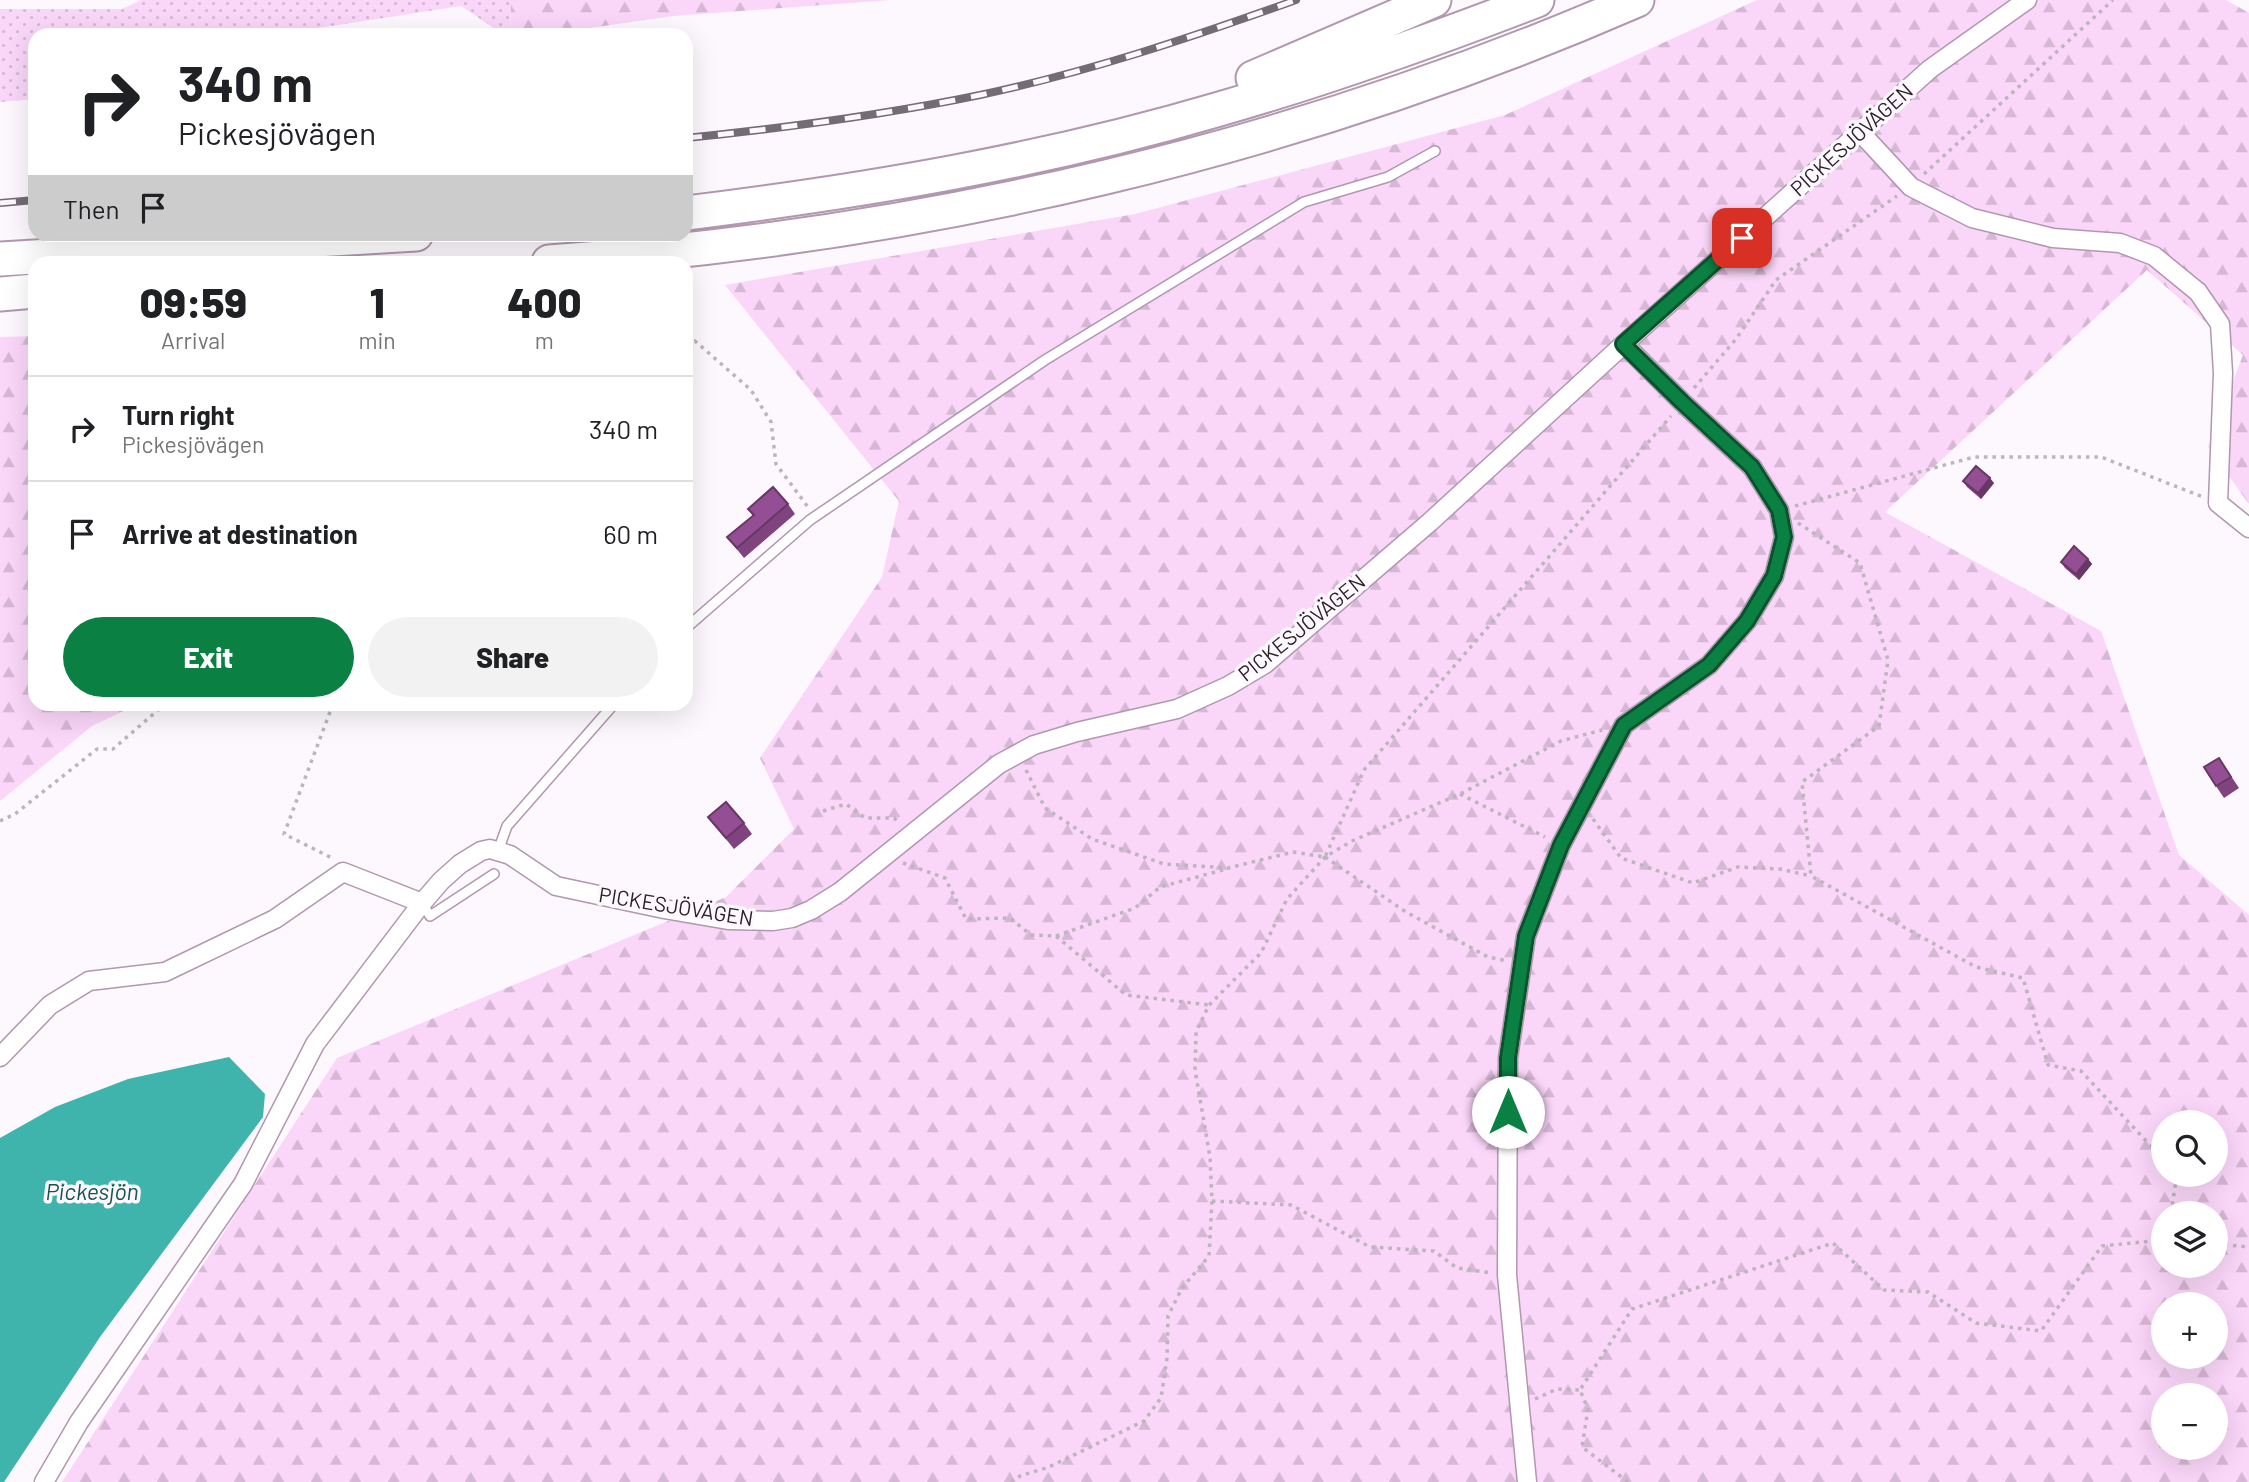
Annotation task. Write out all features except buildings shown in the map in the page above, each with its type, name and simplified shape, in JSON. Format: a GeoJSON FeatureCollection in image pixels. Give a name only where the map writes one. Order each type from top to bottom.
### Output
{"type":"FeatureCollection","features":[{"type":"Feature","properties":{"kind":"highway"},"geometry":{"type":"LineString","coordinates":[[999,163],[1278,69],[1434,0]]}},
{"type":"Feature","properties":{"kind":"highway"},"geometry":{"type":"LineString","coordinates":[[693,212],[905,182],[1064,150],[1214,111],[1415,46],[1537,0]]}},
{"type":"Feature","properties":{"kind":"highway"},"geometry":{"type":"LineString","coordinates":[[646,256],[768,241],[914,217],[1074,185],[1228,146],[1445,76],[1637,0]]}},
{"type":"Feature","properties":{"kind":"highway"},"geometry":{"type":"LineString","coordinates":[[35,256],[277,242]]}},
{"type":"Feature","properties":{"kind":"highway"},"geometry":{"type":"LineString","coordinates":[[0,258],[28,256]]}},
{"type":"Feature","properties":{"kind":"highway"},"geometry":{"type":"LineString","coordinates":[[0,294],[28,292]]}},
{"type":"Feature","properties":{"kind":"street","name":"PICKESJÖVÄGEN"},"geometry":{"type":"LineString","coordinates":[[498,850],[556,886],[728,920],[792,918],[840,892],[999,764],[1034,745],[1077,732],[1177,709],[1228,686],[1265,664],[1430,522],[1623,344],[1930,69],[2027,0]]}},
{"type":"Feature","properties":{"kind":"street"},"geometry":{"type":"LineString","coordinates":[[1861,132],[1911,187],[1972,218],[2053,238],[2120,243],[2154,256],[2198,292],[2220,324],[2223,373],[2218,503],[2249,528]]}},
{"type":"Feature","properties":{"kind":"street"},"geometry":{"type":"LineString","coordinates":[[1527,1482],[1507,1275],[1508,1058],[1526,936],[1561,845],[1624,725],[1709,665],[1747,621],[1774,576],[1784,537],[1779,510],[1752,467],[1623,344]]}},
{"type":"Feature","properties":{"kind":"street"},"geometry":{"type":"LineString","coordinates":[[44,1482],[79,1422],[243,1184],[315,1044],[441,881],[481,851],[498,850]]}},
{"type":"Feature","properties":{"kind":"street"},"geometry":{"type":"LineString","coordinates":[[0,1057],[50,1005],[89,981],[165,972],[275,919],[343,872],[422,903]]}},
{"type":"Feature","properties":{"kind":"lane"},"geometry":{"type":"LineString","coordinates":[[693,622],[810,520],[1045,359],[1304,202],[1388,177],[1435,151]]}},
{"type":"Feature","properties":{"kind":"lane"},"geometry":{"type":"LineString","coordinates":[[498,850],[507,827],[608,711]]}},
{"type":"Feature","properties":{"kind":"lane"},"geometry":{"type":"LineString","coordinates":[[422,903],[430,916],[494,874]]}},
{"type":"Feature","properties":{"kind":"path"},"geometry":{"type":"LineString","coordinates":[[1325,857],[1364,770],[1736,339],[1776,280],[1911,187],[2113,0]]}},
{"type":"Feature","properties":{"kind":"path"},"geometry":{"type":"LineString","coordinates":[[693,341],[751,390],[771,422],[776,464],[808,508],[810,520]]}},
{"type":"Feature","properties":{"kind":"path"},"geometry":{"type":"LineString","coordinates":[[1779,510],[1974,457],[2101,457],[2218,503]]}},
{"type":"Feature","properties":{"kind":"path"},"geometry":{"type":"LineString","coordinates":[[1779,510],[1860,563],[1888,660],[1879,726],[1802,782],[1811,877]]}},
{"type":"Feature","properties":{"kind":"path"},"geometry":{"type":"LineString","coordinates":[[0,821],[15,814],[97,749],[113,749],[157,711]]}},
{"type":"Feature","properties":{"kind":"path"},"geometry":{"type":"LineString","coordinates":[[330,711],[284,834],[335,859],[343,872]]}},
{"type":"Feature","properties":{"kind":"path"},"geometry":{"type":"LineString","coordinates":[[1011,1482],[1020,1476],[1049,1467],[1144,1421],[1161,1398],[1167,1358],[1168,1316],[1182,1288],[1209,1256],[1212,1201],[1210,1157],[1195,1070],[1196,1032],[1209,1005],[1261,953],[1287,899],[1325,857],[1352,841],[1460,794],[1561,741],[1624,725]]}},
{"type":"Feature","properties":{"kind":"path"},"geometry":{"type":"LineString","coordinates":[[1018,754],[1045,808],[1091,839],[1164,864],[1228,868]]}},
{"type":"Feature","properties":{"kind":"path"},"geometry":{"type":"LineString","coordinates":[[1460,794],[1561,845]]}},
{"type":"Feature","properties":{"kind":"path"},"geometry":{"type":"LineString","coordinates":[[823,811],[846,804],[865,818],[894,818],[910,834]]}},
{"type":"Feature","properties":{"kind":"path"},"geometry":{"type":"LineString","coordinates":[[1577,814],[1593,819],[1621,858],[1693,883],[1738,867],[1780,869],[1811,877],[1976,967],[2023,978],[2048,1065],[2081,1071],[2151,1146]]}},
{"type":"Feature","properties":{"kind":"path"},"geometry":{"type":"LineString","coordinates":[[884,856],[945,878],[966,919],[1010,918],[1031,935],[1056,936],[1135,908],[1160,887],[1293,852],[1325,857],[1406,912],[1488,957],[1522,964]]}},
{"type":"Feature","properties":{"kind":"path"},"geometry":{"type":"LineString","coordinates":[[1056,936],[1126,995],[1209,1005]]}},
{"type":"Feature","properties":{"kind":"path"},"geometry":{"type":"LineString","coordinates":[[1212,1201],[1291,1205],[1370,1248],[1434,1251],[1457,1268],[1507,1275]]}},
{"type":"Feature","properties":{"kind":"path"},"geometry":{"type":"LineString","coordinates":[[1580,1390],[1632,1309],[1833,1243],[1884,1290],[1928,1292],[1976,1323],[2041,1331],[2102,1246],[2151,1241]]}},
{"type":"Feature","properties":{"kind":"path"},"geometry":{"type":"LineString","coordinates":[[2228,1245],[2249,1247]]}},
{"type":"Feature","properties":{"kind":"path"},"geometry":{"type":"LineString","coordinates":[[1520,1406],[1557,1389],[1580,1390]]}},
{"type":"Feature","properties":{"kind":"path"},"geometry":{"type":"LineString","coordinates":[[1580,1390],[1588,1409],[1582,1447],[1628,1482]]}},
{"type":"Feature","properties":{"kind":"green space"},"geometry":{"type":"Polygon","coordinates":[[[141,0],[511,0],[510,28],[494,28],[461,6],[318,28],[28,28],[28,100],[0,102],[0,9],[122,9],[141,0]]]}},
{"type":"Feature","properties":{"kind":"green space"},"geometry":{"type":"Polygon","coordinates":[[[511,0],[891,0],[673,16],[590,28],[510,28],[511,0]]]}},
{"type":"Feature","properties":{"kind":"green space"},"geometry":{"type":"Polygon","coordinates":[[[1757,0],[2226,0],[2249,13],[2249,504],[2208,447],[2243,355],[2147,270],[1885,512],[2101,631],[2179,855],[2249,915],[2249,1482],[62,1482],[337,1058],[726,897],[794,829],[760,758],[882,577],[899,501],[725,285],[1135,214],[1505,115],[1757,0]]]}},
{"type":"Feature","properties":{"kind":"green space"},"geometry":{"type":"Polygon","coordinates":[[[28,336],[28,711],[123,711],[92,726],[0,801],[0,337],[28,336]]]}},
{"type":"Feature","properties":{"kind":"water","name":"Pickesjön"},"geometry":{"type":"Polygon","coordinates":[[[229,1057],[265,1094],[263,1117],[100,1337],[4,1482],[0,1482],[0,1138],[55,1107],[128,1079],[229,1057]]]}},
{"type":"Feature","properties":{"kind":"railway"},"geometry":{"type":"LineString","coordinates":[[693,137],[834,120],[980,95],[1140,53],[1296,0]]}},
{"type":"Feature","properties":{"kind":"railway"},"geometry":{"type":"LineString","coordinates":[[0,203],[28,201]]}},
{"type":"Feature","properties":{"kind":"route"},"geometry":{"type":"LineString","coordinates":[[1508,1112],[1508,1058],[1526,936],[1561,845],[1624,725],[1709,665],[1747,621],[1774,576],[1784,537],[1779,510],[1752,467],[1623,344],[1742,238]]}}]}
